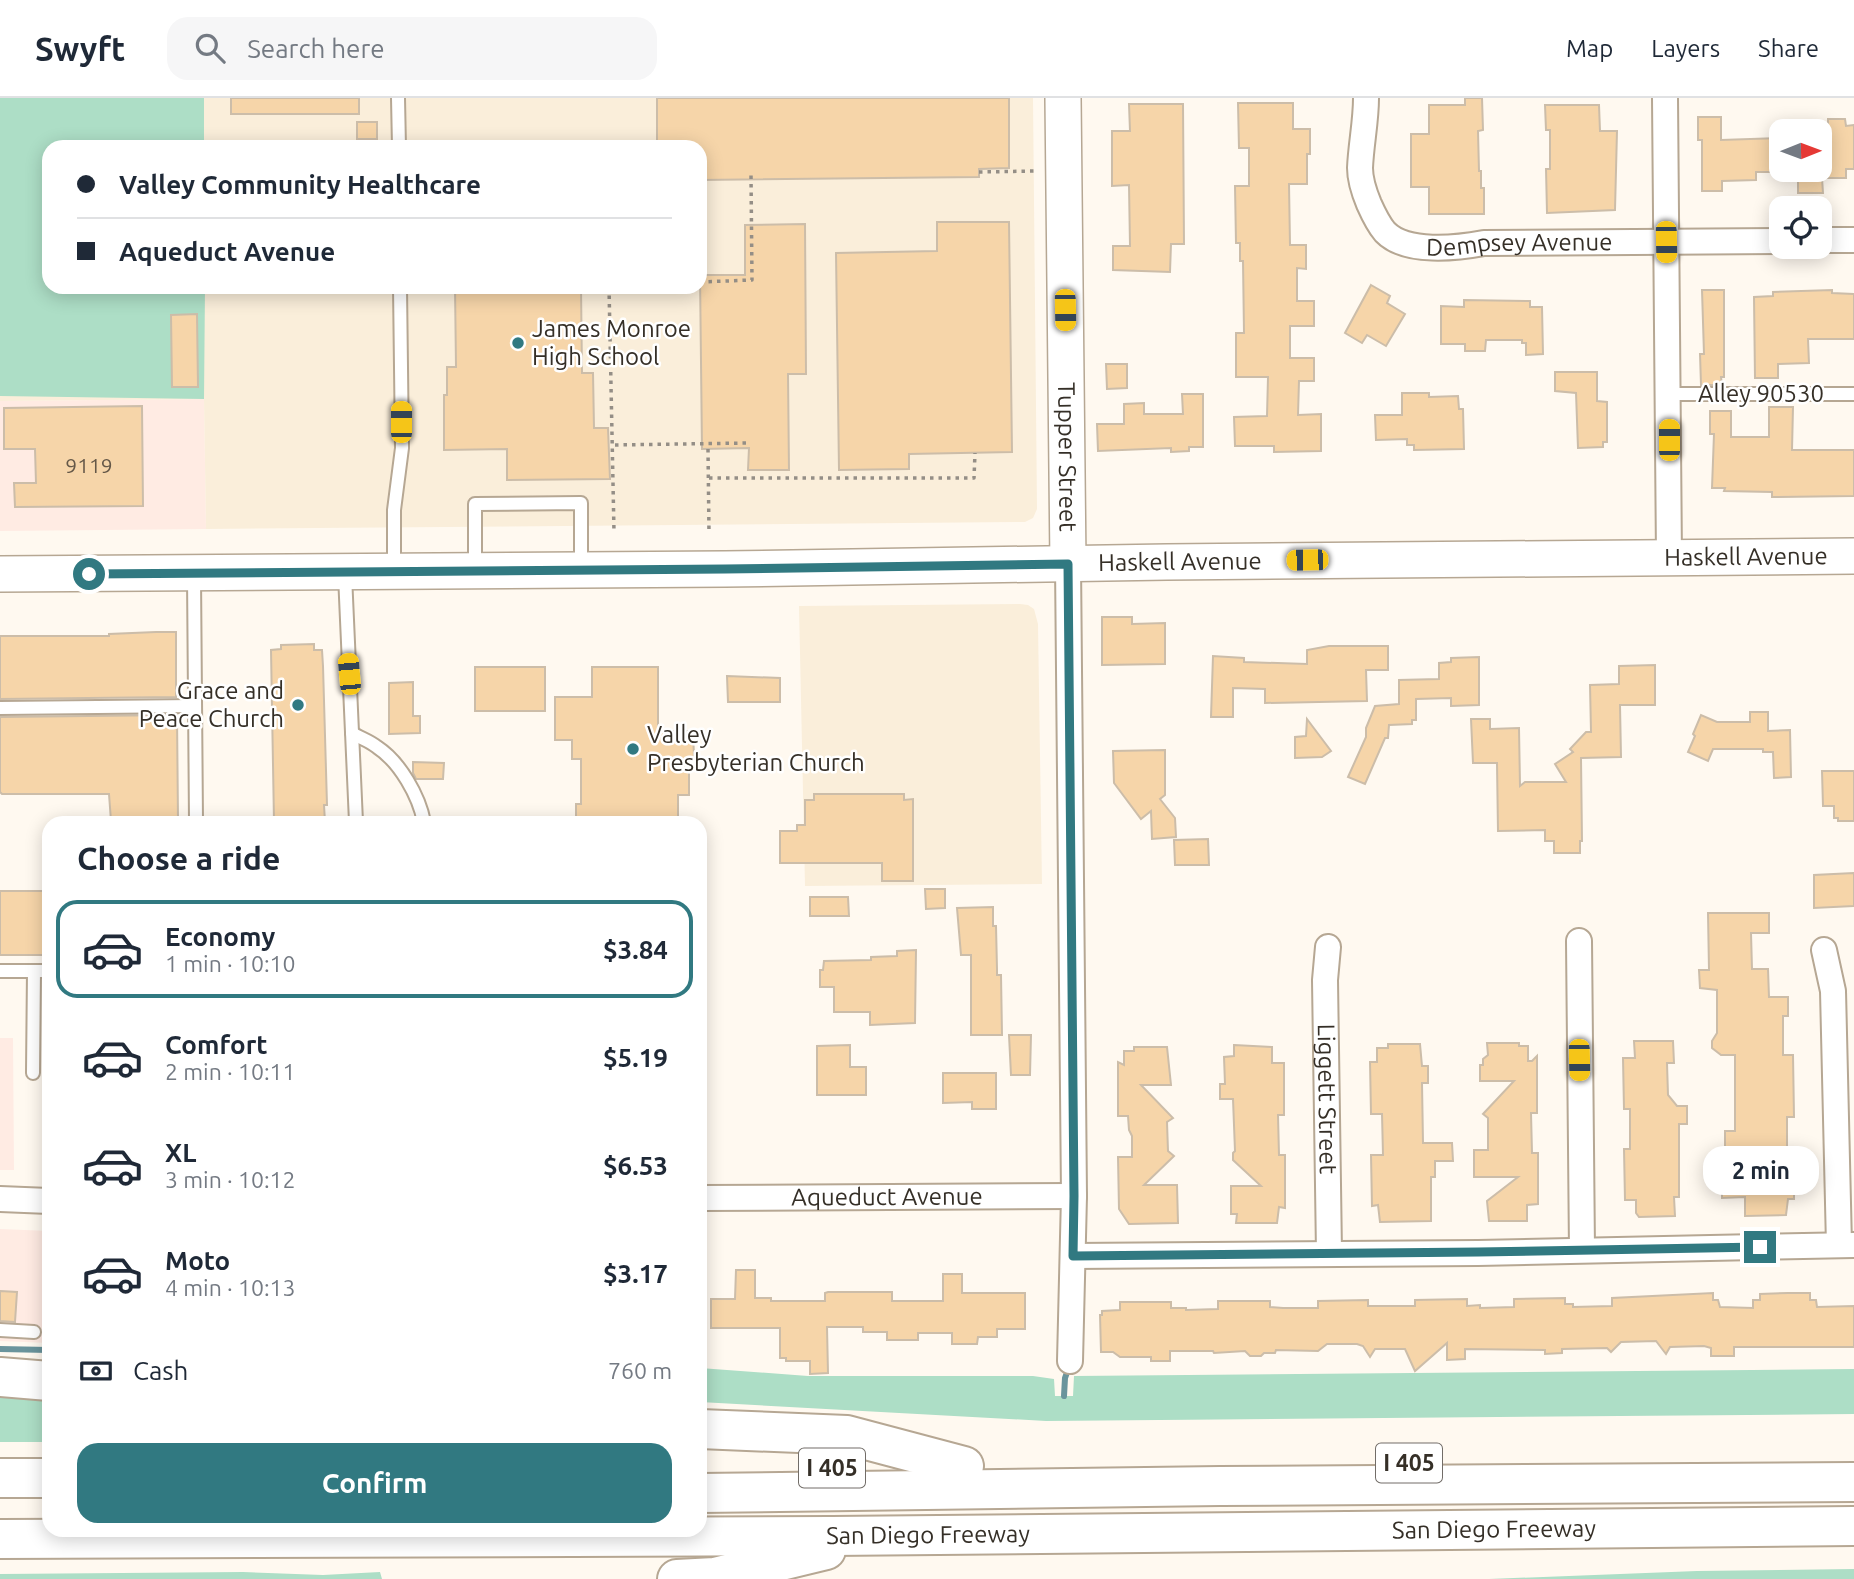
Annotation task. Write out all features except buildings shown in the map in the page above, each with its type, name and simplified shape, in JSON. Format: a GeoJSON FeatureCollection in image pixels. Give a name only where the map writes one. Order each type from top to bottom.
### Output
{"type":"FeatureCollection","features":[{"type":"Feature","properties":{"kind":"highway"},"geometry":{"type":"LineString","coordinates":[[0,1377],[42,1380]]}},
{"type":"Feature","properties":{"kind":"highway"},"geometry":{"type":"LineString","coordinates":[[707,1429],[847,1435],[964,1466]]}},
{"type":"Feature","properties":{"kind":"highway","name":"I 405"},"geometry":{"type":"LineString","coordinates":[[707,1470],[1854,1460]]}},
{"type":"Feature","properties":{"kind":"highway"},"geometry":{"type":"LineString","coordinates":[[0,1478],[42,1478]]}},
{"type":"Feature","properties":{"kind":"highway"},"geometry":{"type":"LineString","coordinates":[[707,1493],[1854,1482]]}},
{"type":"Feature","properties":{"kind":"highway"},"geometry":{"type":"LineString","coordinates":[[707,1508],[1854,1497]]}},
{"type":"Feature","properties":{"kind":"highway","name":"San Diego Freeway"},"geometry":{"type":"LineString","coordinates":[[707,1535],[1854,1526]]}},
{"type":"Feature","properties":{"kind":"highway"},"geometry":{"type":"LineString","coordinates":[[677,1579],[715,1577],[889,1535]]}},
{"type":"Feature","properties":{"kind":"highway","name":"San Diego Freeway"},"geometry":{"type":"LineString","coordinates":[[0,1539],[183,1537]]}},
{"type":"Feature","properties":{"kind":"main road","name":"Tupper Street"},"geometry":{"type":"LineString","coordinates":[[1063,98],[1068,564]]}},
{"type":"Feature","properties":{"kind":"main road","name":"Haskell Avenue"},"geometry":{"type":"LineString","coordinates":[[0,574],[1854,556]]}},
{"type":"Feature","properties":{"kind":"street","name":"Dempsey Avenue"},"geometry":{"type":"LineString","coordinates":[[1366,98],[1360,169],[1362,188],[1385,233],[1401,242],[1435,248],[1461,248],[1484,243],[1769,241]]}},
{"type":"Feature","properties":{"kind":"street"},"geometry":{"type":"LineString","coordinates":[[1665,98],[1669,558]]}},
{"type":"Feature","properties":{"kind":"street"},"geometry":{"type":"LineString","coordinates":[[1832,240],[1854,240]]}},
{"type":"Feature","properties":{"kind":"street","name":"Tupper Street"},"geometry":{"type":"LineString","coordinates":[[1068,564],[1074,1196],[1070,1361]]}},
{"type":"Feature","properties":{"kind":"street"},"geometry":{"type":"LineString","coordinates":[[1579,941],[1582,1250]]}},
{"type":"Feature","properties":{"kind":"street","name":"Liggett Street"},"geometry":{"type":"LineString","coordinates":[[1328,947],[1325,980],[1329,1253]]}},
{"type":"Feature","properties":{"kind":"street"},"geometry":{"type":"LineString","coordinates":[[1073,1256],[1846,1245],[1833,991],[1824,950]]}},
{"type":"Feature","properties":{"kind":"street","name":"Aqueduct Avenue"},"geometry":{"type":"LineString","coordinates":[[707,1198],[1074,1196]]}},
{"type":"Feature","properties":{"kind":"street"},"geometry":{"type":"LineString","coordinates":[[0,1199],[42,1201]]}},
{"type":"Feature","properties":{"kind":"lane"},"geometry":{"type":"LineString","coordinates":[[398,98],[399,140]]}},
{"type":"Feature","properties":{"kind":"lane"},"geometry":{"type":"LineString","coordinates":[[394,570],[394,510],[402,449],[400,294]]}},
{"type":"Feature","properties":{"kind":"lane","name":"Alley 90530"},"geometry":{"type":"LineString","coordinates":[[1669,394],[1854,394]]}},
{"type":"Feature","properties":{"kind":"lane"},"geometry":{"type":"LineString","coordinates":[[475,570],[475,504],[581,503],[581,569]]}},
{"type":"Feature","properties":{"kind":"lane"},"geometry":{"type":"LineString","coordinates":[[345,571],[356,816]]}},
{"type":"Feature","properties":{"kind":"lane"},"geometry":{"type":"LineString","coordinates":[[194,573],[196,816]]}},
{"type":"Feature","properties":{"kind":"lane"},"geometry":{"type":"LineString","coordinates":[[0,708],[195,706]]}},
{"type":"Feature","properties":{"kind":"lane"},"geometry":{"type":"LineString","coordinates":[[352,733],[379,748],[398,767],[413,791],[422,816]]}},
{"type":"Feature","properties":{"kind":"lane"},"geometry":{"type":"LineString","coordinates":[[0,971],[42,971]]}},
{"type":"Feature","properties":{"kind":"lane"},"geometry":{"type":"LineString","coordinates":[[33,1073],[34,971]]}},
{"type":"Feature","properties":{"kind":"lane"},"geometry":{"type":"LineString","coordinates":[[0,1330],[34,1332]]}},
{"type":"Feature","properties":{"kind":"path"},"geometry":{"type":"LineString","coordinates":[[979,172],[1041,171]]}},
{"type":"Feature","properties":{"kind":"path"},"geometry":{"type":"LineString","coordinates":[[707,282],[752,281],[751,176]]}},
{"type":"Feature","properties":{"kind":"path"},"geometry":{"type":"LineString","coordinates":[[609,294],[614,532]]}},
{"type":"Feature","properties":{"kind":"path"},"geometry":{"type":"LineString","coordinates":[[614,445],[749,443]]}},
{"type":"Feature","properties":{"kind":"path"},"geometry":{"type":"LineString","coordinates":[[709,449],[709,533]]}},
{"type":"Feature","properties":{"kind":"path"},"geometry":{"type":"LineString","coordinates":[[709,478],[974,478],[975,453]]}},
{"type":"Feature","properties":{"kind":"shaded area","name":"James Monroe High School"},"geometry":{"type":"Polygon","coordinates":[[[0,98],[1033,98],[1037,509],[1033,518],[1025,522],[206,529],[204,399],[0,401],[0,98]]]}},
{"type":"Feature","properties":{"kind":"shaded area"},"geometry":{"type":"Polygon","coordinates":[[[204,399],[206,529],[0,531],[0,401],[204,399]]]}},
{"type":"Feature","properties":{"kind":"shaded area"},"geometry":{"type":"Polygon","coordinates":[[[1020,604],[1034,609],[1038,624],[1042,884],[805,886],[799,606],[1020,604]]]}},
{"type":"Feature","properties":{"kind":"shaded area"},"geometry":{"type":"Polygon","coordinates":[[[0,1038],[13,1038],[14,1170],[0,1170],[0,1038]]]}},
{"type":"Feature","properties":{"kind":"shaded area"},"geometry":{"type":"Polygon","coordinates":[[[0,1229],[42,1231],[42,1343],[0,1341],[0,1229]]]}},
{"type":"Feature","properties":{"kind":"green space"},"geometry":{"type":"Polygon","coordinates":[[[0,98],[204,98],[204,140],[42,140],[42,294],[205,294],[204,399],[0,396],[0,98]]]}},
{"type":"Feature","properties":{"kind":"green space"},"geometry":{"type":"Polygon","coordinates":[[[707,1369],[808,1376],[1033,1376],[1054,1379],[1055,1396],[1073,1396],[1074,1376],[1854,1369],[1854,1414],[1046,1421],[707,1402],[707,1369]]]}},
{"type":"Feature","properties":{"kind":"green space"},"geometry":{"type":"Polygon","coordinates":[[[0,1392],[42,1396],[42,1442],[0,1442],[0,1392]]]}},
{"type":"Feature","properties":{"kind":"green space"},"geometry":{"type":"Polygon","coordinates":[[[1854,1569],[1854,1579],[1489,1579],[1697,1571],[1854,1569]]]}},
{"type":"Feature","properties":{"kind":"green space"},"geometry":{"type":"Polygon","coordinates":[[[243,1572],[323,1575],[380,1572],[382,1579],[0,1579],[0,1574],[243,1572]]]}},
{"type":"Feature","properties":{"kind":"waterway"},"geometry":{"type":"LineString","coordinates":[[0,1349],[42,1350]]}},
{"type":"Feature","properties":{"kind":"waterway"},"geometry":{"type":"LineString","coordinates":[[1064,1396],[1069,1367]]}},
{"type":"Feature","properties":{"kind":"place","name":"James Monroe High School"},"geometry":{"type":"Point","coordinates":[518,343]}},
{"type":"Feature","properties":{"kind":"place","name":"Grace and Peace Church"},"geometry":{"type":"Point","coordinates":[298,705]}},
{"type":"Feature","properties":{"kind":"place","name":"Valley Presbyterian Church"},"geometry":{"type":"Point","coordinates":[633,749]}},
{"type":"Feature","properties":{"kind":"route"},"geometry":{"type":"LineString","coordinates":[[89,574],[1068,564],[1073,1256],[1760,1247]]}}]}
